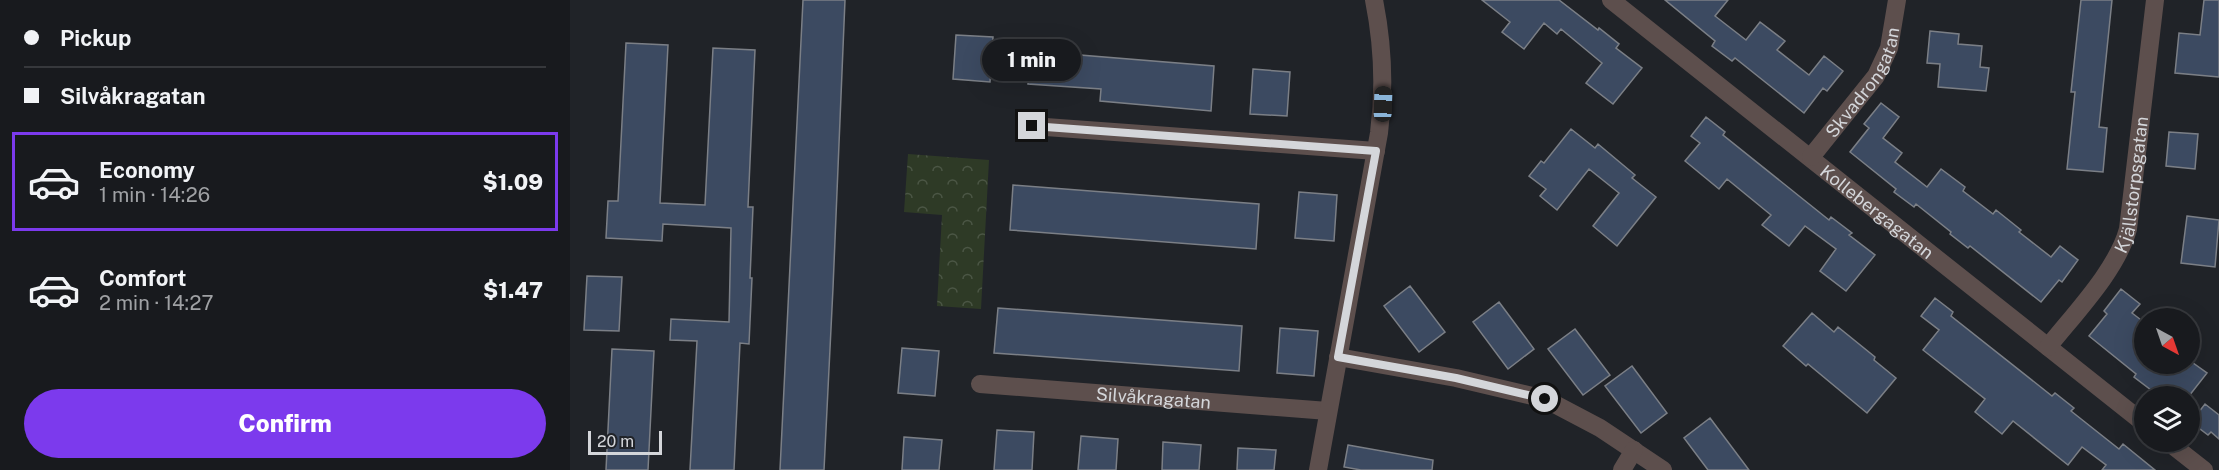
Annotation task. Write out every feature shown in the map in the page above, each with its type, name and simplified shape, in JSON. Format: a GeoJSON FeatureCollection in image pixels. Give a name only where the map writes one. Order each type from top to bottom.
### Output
{"type":"FeatureCollection","features":[{"type":"Feature","properties":{"kind":"street"},"geometry":{"type":"LineString","coordinates":[[1318,470],[1383,104],[1382,40],[1374,0]]}},
{"type":"Feature","properties":{"kind":"street","name":"Kollebergagatan"},"geometry":{"type":"LineString","coordinates":[[1611,0],[2134,415]]}},
{"type":"Feature","properties":{"kind":"street","name":"Skvadrongatan"},"geometry":{"type":"LineString","coordinates":[[1811,157],[1876,76],[1889,48],[1897,0]]}},
{"type":"Feature","properties":{"kind":"street","name":"Kjällstorpsgatan"},"geometry":{"type":"LineString","coordinates":[[2048,347],[2115,262],[2124,245],[2128,229],[2155,0]]}},
{"type":"Feature","properties":{"kind":"street"},"geometry":{"type":"LineString","coordinates":[[1032,126],[1376,151]]}},
{"type":"Feature","properties":{"kind":"street"},"geometry":{"type":"LineString","coordinates":[[1338,357],[1456,378],[1545,399],[1600,428],[1663,470]]}},
{"type":"Feature","properties":{"kind":"street","name":"Silvåkragatan"},"geometry":{"type":"LineString","coordinates":[[980,384],[1328,411]]}},
{"type":"Feature","properties":{"kind":"street"},"geometry":{"type":"LineString","coordinates":[[1622,470],[1634,450]]}},
{"type":"Feature","properties":{"kind":"street"},"geometry":{"type":"LineString","coordinates":[[2181,452],[2204,470]]}},
{"type":"Feature","properties":{"kind":"green space"},"geometry":{"type":"Polygon","coordinates":[[[908,154],[989,160],[981,309],[937,306],[942,215],[904,212],[908,154]]]}},
{"type":"Feature","properties":{"kind":"building"},"geometry":{"type":"Polygon","coordinates":[[[803,0],[845,0],[833,288],[824,470],[780,470],[803,0]]]}},
{"type":"Feature","properties":{"kind":"building"},"geometry":{"type":"Polygon","coordinates":[[[1482,0],[1559,0],[1619,44],[1616,48],[1642,68],[1613,104],[1586,83],[1602,63],[1561,29],[1557,34],[1544,23],[1524,49],[1502,32],[1510,22],[1482,0]]]}},
{"type":"Feature","properties":{"kind":"building"},"geometry":{"type":"Polygon","coordinates":[[[1665,0],[1728,0],[1715,16],[1746,40],[1760,22],[1785,41],[1777,50],[1809,75],[1824,56],[1843,71],[1827,91],[1823,88],[1804,113],[1735,58],[1732,61],[1712,46],[1715,41],[1665,0]]]}},
{"type":"Feature","properties":{"kind":"building"},"geometry":{"type":"Polygon","coordinates":[[[2081,0],[2112,0],[2099,127],[2107,128],[2103,172],[2067,169],[2075,92],[2071,92],[2081,0]]]}},
{"type":"Feature","properties":{"kind":"building"},"geometry":{"type":"Polygon","coordinates":[[[2204,0],[2219,0],[2219,77],[2175,73],[2179,33],[2200,35],[2204,0]]]}},
{"type":"Feature","properties":{"kind":"building"},"geometry":{"type":"Polygon","coordinates":[[[1930,31],[1959,34],[1958,44],[1982,46],[1980,67],[1989,68],[1986,91],[1938,87],[1940,64],[1927,63],[1930,31]]]}},
{"type":"Feature","properties":{"kind":"building"},"geometry":{"type":"Polygon","coordinates":[[[956,35],[993,37],[990,82],[953,79],[956,35]]]}},
{"type":"Feature","properties":{"kind":"building"},"geometry":{"type":"Polygon","coordinates":[[[1032,39],[1069,42],[1068,54],[1214,66],[1211,111],[1100,101],[1101,89],[1028,84],[1032,39]]]}},
{"type":"Feature","properties":{"kind":"building"},"geometry":{"type":"Polygon","coordinates":[[[626,43],[668,45],[660,203],[705,205],[713,48],[755,50],[748,207],[753,207],[749,344],[740,343],[734,470],[690,470],[697,341],[670,340],[671,319],[729,322],[731,228],[663,224],[662,241],[606,238],[608,201],[618,201],[626,43]]]}},
{"type":"Feature","properties":{"kind":"building"},"geometry":{"type":"Polygon","coordinates":[[[1253,69],[1290,72],[1287,116],[1250,114],[1253,69]]]}},
{"type":"Feature","properties":{"kind":"building"},"geometry":{"type":"Polygon","coordinates":[[[1881,103],[1899,117],[1883,138],[1902,153],[1895,162],[1927,187],[1941,169],[1965,187],[1963,191],[1993,214],[1996,210],[2051,257],[2060,246],[2078,260],[2062,282],[2059,280],[2041,302],[1970,246],[1968,248],[1950,234],[1951,232],[1916,204],[1914,207],[1894,192],[1896,189],[1850,152],[1869,128],[1864,124],[1881,103]]]}},
{"type":"Feature","properties":{"kind":"building"},"geometry":{"type":"Polygon","coordinates":[[[1706,117],[1725,132],[1723,135],[1829,220],[1831,217],[1852,233],[1849,235],[1875,255],[1846,291],[1820,271],[1836,249],[1805,226],[1789,246],[1762,225],[1771,215],[1727,179],[1719,189],[1685,161],[1700,143],[1691,136],[1706,117]]]}},
{"type":"Feature","properties":{"kind":"building"},"geometry":{"type":"Polygon","coordinates":[[[1571,129],[1595,148],[1598,144],[1635,175],[1632,178],[1656,197],[1617,246],[1593,226],[1619,193],[1589,169],[1557,210],[1540,196],[1546,189],[1529,176],[1541,161],[1544,163],[1571,129]]]}},
{"type":"Feature","properties":{"kind":"building"},"geometry":{"type":"Polygon","coordinates":[[[2169,132],[2198,134],[2195,169],[2166,166],[2169,132]]]}},
{"type":"Feature","properties":{"kind":"building"},"geometry":{"type":"Polygon","coordinates":[[[1013,185],[1259,204],[1256,249],[1010,230],[1013,185]]]}},
{"type":"Feature","properties":{"kind":"building"},"geometry":{"type":"Polygon","coordinates":[[[1299,192],[1337,195],[1334,241],[1295,238],[1299,192]]]}},
{"type":"Feature","properties":{"kind":"building"},"geometry":{"type":"Polygon","coordinates":[[[2187,216],[2219,220],[2215,267],[2181,263],[2187,216]]]}},
{"type":"Feature","properties":{"kind":"building"},"geometry":{"type":"Polygon","coordinates":[[[587,276],[622,277],[619,331],[584,330],[587,276]]]}},
{"type":"Feature","properties":{"kind":"building"},"geometry":{"type":"Polygon","coordinates":[[[1410,286],[1445,332],[1419,352],[1384,306],[1410,286]]]}},
{"type":"Feature","properties":{"kind":"building"},"geometry":{"type":"Polygon","coordinates":[[[2121,289],[2140,304],[2134,308],[2132,313],[2134,315],[2134,372],[2089,336],[2107,314],[2104,311],[2121,289]]]}},
{"type":"Feature","properties":{"kind":"building"},"geometry":{"type":"Polygon","coordinates":[[[1935,298],[1953,312],[1951,316],[2052,396],[2055,393],[2074,408],[2071,411],[2119,449],[2123,444],[2155,470],[2102,470],[2106,465],[2082,447],[2068,465],[2013,421],[2002,434],[1975,412],[1985,399],[1923,350],[1939,330],[1921,316],[1935,298]]]}},
{"type":"Feature","properties":{"kind":"building"},"geometry":{"type":"Polygon","coordinates":[[[1499,302],[1534,349],[1508,369],[1473,322],[1499,302]]]}},
{"type":"Feature","properties":{"kind":"building"},"geometry":{"type":"Polygon","coordinates":[[[998,308],[1242,326],[1239,371],[994,353],[998,308]]]}},
{"type":"Feature","properties":{"kind":"building"},"geometry":{"type":"Polygon","coordinates":[[[1812,313],[1834,332],[1838,327],[1875,357],[1874,360],[1896,378],[1867,413],[1783,346],[1812,313]]]}},
{"type":"Feature","properties":{"kind":"building"},"geometry":{"type":"Polygon","coordinates":[[[1280,328],[1318,331],[1314,376],[1277,373],[1280,328]]]}},
{"type":"Feature","properties":{"kind":"building"},"geometry":{"type":"Polygon","coordinates":[[[1575,329],[1610,375],[1583,395],[1548,349],[1575,329]]]}},
{"type":"Feature","properties":{"kind":"building"},"geometry":{"type":"Polygon","coordinates":[[[902,348],[939,351],[935,396],[898,393],[902,348]]]}},
{"type":"Feature","properties":{"kind":"building"},"geometry":{"type":"Polygon","coordinates":[[[612,349],[654,351],[648,470],[606,470],[612,349]]]}},
{"type":"Feature","properties":{"kind":"building"},"geometry":{"type":"Polygon","coordinates":[[[1632,366],[1667,413],[1641,433],[1605,386],[1632,366]]]}},
{"type":"Feature","properties":{"kind":"building"},"geometry":{"type":"Polygon","coordinates":[[[2200,368],[2207,373],[2197,386],[2146,386],[2134,377],[2136,374],[2200,374],[2200,368]]]}},
{"type":"Feature","properties":{"kind":"building"},"geometry":{"type":"Polygon","coordinates":[[[2205,404],[2219,415],[2219,439],[2211,432],[2208,435],[2200,429],[2200,410],[2205,404]]]}},
{"type":"Feature","properties":{"kind":"building"},"geometry":{"type":"Polygon","coordinates":[[[1710,418],[1749,470],[1708,470],[1684,438],[1710,418]]]}},
{"type":"Feature","properties":{"kind":"building"},"geometry":{"type":"Polygon","coordinates":[[[997,430],[1034,432],[1032,470],[994,470],[997,430]]]}},
{"type":"Feature","properties":{"kind":"building"},"geometry":{"type":"Polygon","coordinates":[[[1081,436],[1118,439],[1116,470],[1078,470],[1081,436]]]}},
{"type":"Feature","properties":{"kind":"building"},"geometry":{"type":"Polygon","coordinates":[[[904,437],[942,440],[939,470],[902,470],[904,437]]]}},
{"type":"Feature","properties":{"kind":"building"},"geometry":{"type":"Polygon","coordinates":[[[1163,442],[1201,445],[1199,470],[1162,470],[1163,442]]]}},
{"type":"Feature","properties":{"kind":"building"},"geometry":{"type":"Polygon","coordinates":[[[1348,445],[1433,460],[1432,470],[1361,470],[1344,467],[1348,445]]]}},
{"type":"Feature","properties":{"kind":"building"},"geometry":{"type":"Polygon","coordinates":[[[1238,448],[1276,450],[1274,470],[1237,470],[1238,448]]]}},
{"type":"Feature","properties":{"kind":"route"},"geometry":{"type":"LineString","coordinates":[[1032,126],[1376,151],[1338,357],[1456,378],[1545,399]]}}]}
